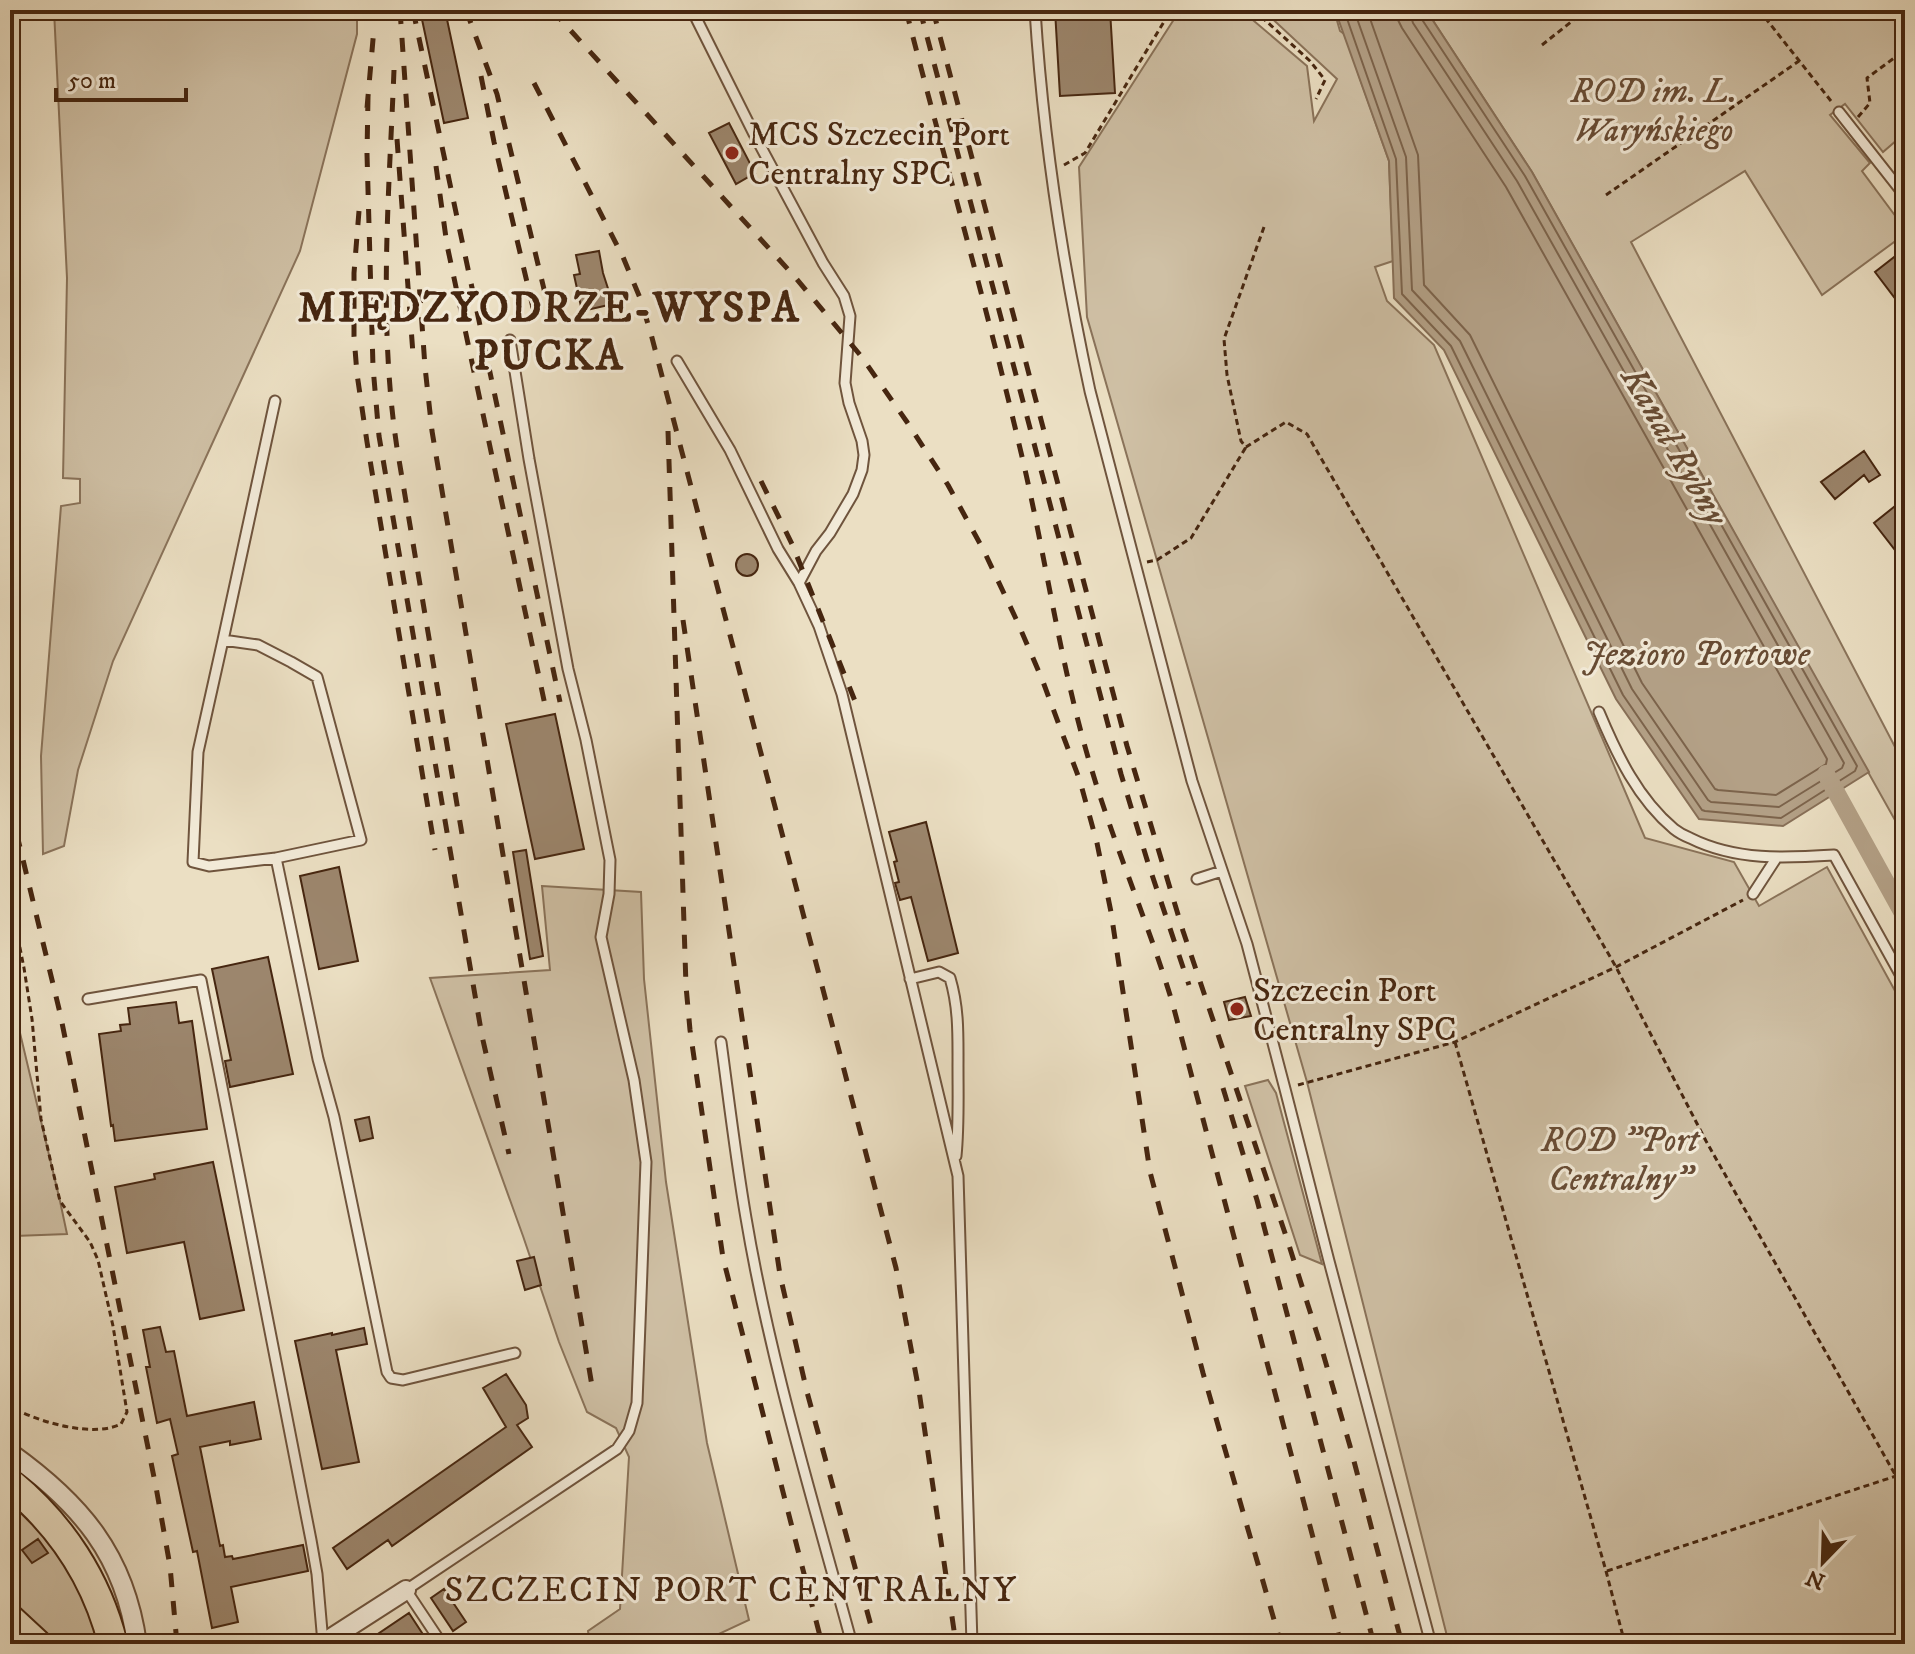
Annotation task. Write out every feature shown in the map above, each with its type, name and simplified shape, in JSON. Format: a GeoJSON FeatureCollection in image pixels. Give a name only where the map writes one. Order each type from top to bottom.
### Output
{"type":"FeatureCollection","features":[{"type":"Feature","properties":{"kind":"main road"},"geometry":{"type":"LineString","coordinates":[[10,1483],[49,1520],[83,1567],[113,1644]]}},
{"type":"Feature","properties":{"kind":"main road"},"geometry":{"type":"LineString","coordinates":[[10,1619],[37,1644]]}},
{"type":"Feature","properties":{"kind":"main road"},"geometry":{"type":"LineString","coordinates":[[10,1631],[19,1644]]}},
{"type":"Feature","properties":{"kind":"street"},"geometry":{"type":"LineString","coordinates":[[10,1453],[70,1501],[99,1540],[120,1580],[137,1644]]}},
{"type":"Feature","properties":{"kind":"street"},"geometry":{"type":"LineString","coordinates":[[322,1643],[406,1590]]}},
{"type":"Feature","properties":{"kind":"lane"},"geometry":{"type":"LineString","coordinates":[[692,10],[760,146],[844,296],[850,316],[845,383],[862,441],[862,470],[853,494],[799,583]]}},
{"type":"Feature","properties":{"kind":"lane"},"geometry":{"type":"LineString","coordinates":[[1035,10],[1041,94],[1052,171],[1068,280],[1090,391],[1192,781],[1247,944],[1431,1644]]}},
{"type":"Feature","properties":{"kind":"lane"},"geometry":{"type":"LineString","coordinates":[[1839,112],[1905,196]]}},
{"type":"Feature","properties":{"kind":"lane"},"geometry":{"type":"LineString","coordinates":[[442,1644],[406,1590],[617,1449],[629,1431],[637,1403],[646,1162],[634,1080],[601,937],[609,894],[610,860],[556,609],[510,340]]}},
{"type":"Feature","properties":{"kind":"lane"},"geometry":{"type":"LineString","coordinates":[[677,361],[730,450],[819,626],[842,694],[958,1176],[972,1644]]}},
{"type":"Feature","properties":{"kind":"lane"},"geometry":{"type":"LineString","coordinates":[[223,640],[258,645],[317,677],[361,840],[276,858],[209,866],[193,862],[198,752],[275,401]]}},
{"type":"Feature","properties":{"kind":"lane"},"geometry":{"type":"LineString","coordinates":[[1599,712],[1616,752],[1635,784],[1676,831],[1709,847],[1745,855],[1834,855],[1905,983]]}},
{"type":"Feature","properties":{"kind":"lane"},"geometry":{"type":"LineString","coordinates":[[1753,894],[1777,857]]}},
{"type":"Feature","properties":{"kind":"lane"},"geometry":{"type":"LineString","coordinates":[[276,858],[387,1372],[391,1378],[403,1380],[515,1353]]}},
{"type":"Feature","properties":{"kind":"lane"},"geometry":{"type":"LineString","coordinates":[[1197,879],[1222,871]]}},
{"type":"Feature","properties":{"kind":"lane"},"geometry":{"type":"LineString","coordinates":[[910,979],[939,972],[950,978],[955,996],[958,1019],[955,1166]]}},
{"type":"Feature","properties":{"kind":"lane"},"geometry":{"type":"LineString","coordinates":[[88,999],[201,980],[311,1540],[322,1643]]}},
{"type":"Feature","properties":{"kind":"lane"},"geometry":{"type":"LineString","coordinates":[[721,1042],[746,1218],[760,1288],[777,1364],[852,1644]]}},
{"type":"Feature","properties":{"kind":"path"},"geometry":{"type":"LineString","coordinates":[[1052,171],[1085,153],[1171,10]]}},
{"type":"Feature","properties":{"kind":"path"},"geometry":{"type":"LineString","coordinates":[[1254,10],[1310,61],[1325,80],[1316,99]]}},
{"type":"Feature","properties":{"kind":"path"},"geometry":{"type":"LineString","coordinates":[[1542,45],[1586,10]]}},
{"type":"Feature","properties":{"kind":"path"},"geometry":{"type":"LineString","coordinates":[[1759,10],[1839,112]]}},
{"type":"Feature","properties":{"kind":"path"},"geometry":{"type":"LineString","coordinates":[[1850,126],[1870,103],[1867,78],[1905,50]]}},
{"type":"Feature","properties":{"kind":"path"},"geometry":{"type":"LineString","coordinates":[[1606,195],[1799,61]]}},
{"type":"Feature","properties":{"kind":"path"},"geometry":{"type":"LineString","coordinates":[[1246,447],[1241,441],[1227,375],[1224,339],[1264,227]]}},
{"type":"Feature","properties":{"kind":"path"},"geometry":{"type":"LineString","coordinates":[[1157,560],[1191,538],[1246,447],[1286,422],[1307,434],[1616,967],[1706,1141],[1905,1492]]}},
{"type":"Feature","properties":{"kind":"path"},"geometry":{"type":"LineString","coordinates":[[1307,1082],[1455,1042],[1616,967],[1753,894]]}},
{"type":"Feature","properties":{"kind":"path"},"geometry":{"type":"LineString","coordinates":[[10,898],[26,981],[41,1119],[51,1163],[60,1201],[90,1242],[98,1260],[127,1412],[121,1424],[106,1429],[58,1424],[21,1412]]}},
{"type":"Feature","properties":{"kind":"path"},"geometry":{"type":"LineString","coordinates":[[1455,1042],[1625,1644]]}},
{"type":"Feature","properties":{"kind":"path"},"geometry":{"type":"LineString","coordinates":[[1606,1571],[1896,1476]]}},
{"type":"Feature","properties":{"kind":"green space"},"geometry":{"type":"Polygon","coordinates":[[[54,10],[357,10],[357,34],[300,251],[113,661],[78,770],[64,846],[43,854],[41,756],[61,506],[80,503],[80,479],[63,478],[67,278],[54,10]]]}},
{"type":"Feature","properties":{"kind":"green space","name":"ROD \"Port Centralny\""},"geometry":{"type":"Polygon","coordinates":[[[1180,10],[1241,10],[1307,66],[1314,121],[1337,79],[1263,10],[1334,10],[1340,31],[1351,39],[1358,73],[1389,161],[1393,261],[1375,267],[1387,301],[1434,345],[1645,838],[1734,862],[1759,906],[1827,867],[1905,1009],[1905,1644],[1449,1644],[1307,1082],[1087,317],[1079,167],[1180,10]]]}},
{"type":"Feature","properties":{"kind":"green space","name":"ROD im. L. Waryńskiego"},"geometry":{"type":"Polygon","coordinates":[[[1426,10],[1905,10],[1905,133],[1883,152],[1845,104],[1830,115],[1870,163],[1862,171],[1905,229],[1905,234],[1822,295],[1745,171],[1631,242],[1905,766],[1905,838],[1532,172],[1426,10]]]}},
{"type":"Feature","properties":{"kind":"green space"},"geometry":{"type":"Polygon","coordinates":[[[542,886],[641,892],[644,979],[666,1182],[707,1443],[749,1620],[710,1638],[711,1644],[590,1644],[588,1631],[620,1609],[629,1457],[616,1428],[587,1412],[559,1342],[430,978],[550,970],[542,886]]]}},
{"type":"Feature","properties":{"kind":"green space"},"geometry":{"type":"Polygon","coordinates":[[[10,991],[67,1234],[15,1236],[10,1219],[10,991]]]}},
{"type":"Feature","properties":{"kind":"green space"},"geometry":{"type":"Polygon","coordinates":[[[1268,1080],[1276,1093],[1322,1264],[1300,1255],[1245,1086],[1268,1080]]]}},
{"type":"Feature","properties":{"kind":"green space"},"geometry":{"type":"Polygon","coordinates":[[[10,1493],[76,1571],[101,1644],[50,1644],[10,1601],[10,1493]]]}},
{"type":"Feature","properties":{"kind":"water","name":"Jezioro Portowe"},"geometry":{"type":"Polygon","coordinates":[[[1335,10],[1426,10],[1532,172],[1869,772],[1783,826],[1699,819],[1616,699],[1444,350],[1394,298],[1389,161],[1335,10]]]}},
{"type":"Feature","properties":{"kind":"building"},"geometry":{"type":"Polygon","coordinates":[[[420,10],[445,10],[468,118],[444,123],[420,10]]]}},
{"type":"Feature","properties":{"kind":"building"},"geometry":{"type":"Polygon","coordinates":[[[1055,10],[1110,10],[1115,93],[1060,96],[1055,10]]]}},
{"type":"Feature","properties":{"kind":"building","name":"MCS Szczecin Port Centralny SPC"},"geometry":{"type":"Polygon","coordinates":[[[729,123],[755,173],[736,184],[709,133],[729,123]]]}},
{"type":"Feature","properties":{"kind":"building"},"geometry":{"type":"Polygon","coordinates":[[[599,251],[613,304],[582,311],[574,275],[580,274],[576,255],[599,251]]]}},
{"type":"Feature","properties":{"kind":"building"},"geometry":{"type":"Polygon","coordinates":[[[1898,254],[1905,264],[1905,289],[1894,297],[1875,272],[1898,254]]]}},
{"type":"Feature","properties":{"kind":"building"},"geometry":{"type":"Polygon","coordinates":[[[1864,451],[1880,475],[1869,482],[1864,475],[1835,499],[1821,482],[1864,451]]]}},
{"type":"Feature","properties":{"kind":"building"},"geometry":{"type":"Polygon","coordinates":[[[1905,498],[1905,542],[1895,550],[1874,523],[1905,498]]]}},
{"type":"Feature","properties":{"kind":"building"},"geometry":{"type":"Polygon","coordinates":[[[747,554],[755,557],[758,565],[755,573],[747,576],[739,573],[736,565],[739,557],[747,554]]]}},
{"type":"Feature","properties":{"kind":"building"},"geometry":{"type":"Polygon","coordinates":[[[555,714],[584,849],[535,859],[506,724],[555,714]]]}},
{"type":"Feature","properties":{"kind":"building"},"geometry":{"type":"Polygon","coordinates":[[[926,822],[958,953],[928,961],[911,897],[900,900],[895,883],[899,882],[894,862],[897,861],[889,832],[926,822]]]}},
{"type":"Feature","properties":{"kind":"building"},"geometry":{"type":"Polygon","coordinates":[[[526,850],[543,956],[530,959],[513,852],[526,850]]]}},
{"type":"Feature","properties":{"kind":"building"},"geometry":{"type":"Polygon","coordinates":[[[339,867],[358,961],[319,969],[300,876],[339,867]]]}},
{"type":"Feature","properties":{"kind":"building"},"geometry":{"type":"Polygon","coordinates":[[[268,957],[293,1074],[230,1087],[225,1061],[231,1060],[212,969],[268,957]]]}},
{"type":"Feature","properties":{"kind":"building","name":"Szczecin Port Centralny SPC"},"geometry":{"type":"Polygon","coordinates":[[[1245,997],[1251,1016],[1229,1020],[1224,1002],[1245,997]]]}},
{"type":"Feature","properties":{"kind":"building"},"geometry":{"type":"Polygon","coordinates":[[[176,1002],[179,1023],[192,1021],[207,1129],[115,1141],[99,1034],[121,1031],[120,1025],[130,1024],[128,1008],[176,1002]]]}},
{"type":"Feature","properties":{"kind":"building"},"geometry":{"type":"Polygon","coordinates":[[[369,1117],[373,1138],[360,1141],[355,1120],[369,1117]]]}},
{"type":"Feature","properties":{"kind":"building"},"geometry":{"type":"Polygon","coordinates":[[[213,1162],[244,1310],[200,1319],[184,1242],[127,1253],[115,1187],[155,1179],[154,1174],[213,1162]]]}},
{"type":"Feature","properties":{"kind":"building"},"geometry":{"type":"Polygon","coordinates":[[[534,1257],[541,1285],[525,1290],[517,1261],[534,1257]]]}},
{"type":"Feature","properties":{"kind":"building"},"geometry":{"type":"Polygon","coordinates":[[[160,1327],[166,1352],[174,1351],[187,1416],[254,1402],[261,1439],[200,1447],[220,1546],[223,1545],[225,1557],[232,1556],[233,1559],[303,1545],[308,1571],[231,1587],[238,1622],[212,1628],[197,1551],[193,1552],[172,1456],[178,1454],[170,1419],[157,1423],[146,1367],[150,1367],[143,1330],[160,1327]]]}},
{"type":"Feature","properties":{"kind":"building"},"geometry":{"type":"Polygon","coordinates":[[[364,1328],[367,1344],[336,1350],[359,1462],[322,1469],[295,1341],[364,1328]]]}},
{"type":"Feature","properties":{"kind":"building"},"geometry":{"type":"Polygon","coordinates":[[[506,1374],[526,1405],[528,1418],[517,1425],[532,1447],[392,1546],[388,1540],[347,1569],[333,1548],[506,1427],[483,1388],[506,1374]]]}},
{"type":"Feature","properties":{"kind":"building"},"geometry":{"type":"Polygon","coordinates":[[[38,1539],[48,1553],[32,1563],[22,1550],[38,1539]]]}},
{"type":"Feature","properties":{"kind":"building"},"geometry":{"type":"Polygon","coordinates":[[[444,1589],[466,1622],[453,1631],[431,1598],[444,1589]]]}},
{"type":"Feature","properties":{"kind":"building"},"geometry":{"type":"Polygon","coordinates":[[[409,1613],[426,1639],[419,1644],[363,1644],[409,1613]]]}},
{"type":"Feature","properties":{"kind":"waterway","name":"Kanał Rybny"},"geometry":{"type":"LineString","coordinates":[[1826,774],[1905,917]]}},
{"type":"Feature","properties":{"kind":"railway"},"geometry":{"type":"LineString","coordinates":[[400,10],[432,431],[592,1386]]}},
{"type":"Feature","properties":{"kind":"railway"},"geometry":{"type":"LineString","coordinates":[[413,10],[560,702]]}},
{"type":"Feature","properties":{"kind":"railway"},"geometry":{"type":"LineString","coordinates":[[466,10],[497,94],[549,310]]}},
{"type":"Feature","properties":{"kind":"railway"},"geometry":{"type":"LineString","coordinates":[[552,10],[795,277],[861,356],[948,485],[1017,621],[1080,781],[1097,843],[1111,912],[1150,1172],[1203,1373],[1281,1644]]}},
{"type":"Feature","properties":{"kind":"railway"},"geometry":{"type":"LineString","coordinates":[[906,10],[1006,390],[1079,725],[1099,795],[1173,1005],[1341,1644]]}},
{"type":"Feature","properties":{"kind":"railway"},"geometry":{"type":"LineString","coordinates":[[920,10],[1121,774],[1189,985]]}},
{"type":"Feature","properties":{"kind":"railway"},"geometry":{"type":"LineString","coordinates":[[933,10],[1127,746],[1183,931],[1320,1343],[1402,1644]]}},
{"type":"Feature","properties":{"kind":"railway"},"geometry":{"type":"LineString","coordinates":[[367,108],[374,28]]}},
{"type":"Feature","properties":{"kind":"railway"},"geometry":{"type":"LineString","coordinates":[[394,70],[386,259],[391,401],[464,846]]}},
{"type":"Feature","properties":{"kind":"railway"},"geometry":{"type":"LineString","coordinates":[[481,76],[534,312]]}},
{"type":"Feature","properties":{"kind":"railway"},"geometry":{"type":"LineString","coordinates":[[534,83],[623,257],[651,334],[896,1268],[919,1391],[956,1644]]}},
{"type":"Feature","properties":{"kind":"railway"},"geometry":{"type":"LineString","coordinates":[[368,97],[373,367],[379,436],[482,1036],[509,1154]]}},
{"type":"Feature","properties":{"kind":"railway"},"geometry":{"type":"LineString","coordinates":[[397,139],[413,354]]}},
{"type":"Feature","properties":{"kind":"railway"},"geometry":{"type":"LineString","coordinates":[[436,166],[447,245],[545,705]]}},
{"type":"Feature","properties":{"kind":"railway"},"geometry":{"type":"LineString","coordinates":[[359,211],[354,273],[357,374],[435,850]]}},
{"type":"Feature","properties":{"kind":"railway"},"geometry":{"type":"LineString","coordinates":[[668,431],[690,1030],[723,1258],[822,1644]]}},
{"type":"Feature","properties":{"kind":"railway"},"geometry":{"type":"LineString","coordinates":[[761,481],[792,544],[857,706]]}},
{"type":"Feature","properties":{"kind":"railway"},"geometry":{"type":"LineString","coordinates":[[683,620],[780,1275],[807,1392],[876,1644]]}},
{"type":"Feature","properties":{"kind":"railway"},"geometry":{"type":"LineString","coordinates":[[10,806],[60,1013],[156,1487],[170,1566],[177,1644]]}},
{"type":"Feature","properties":{"kind":"railway"},"geometry":{"type":"LineString","coordinates":[[1223,1088],[1257,1200],[1374,1644]]}},
{"type":"Feature","properties":{"kind":"place","name":"MCS Szczecin Port Centralny SPC"},"geometry":{"type":"Point","coordinates":[732,153]}},
{"type":"Feature","properties":{"kind":"place","name":"Szczecin Port Centralny SPC"},"geometry":{"type":"Point","coordinates":[1237,1009]}},
{"type":"Feature","properties":{"kind":"district","name":"MIĘDZYODRZE-WYSPA PUCKA"},"geometry":{"type":"Point","coordinates":[549,330]}},
{"type":"Feature","properties":{"kind":"district","name":"SZCZECIN PORT CENTRALNY"},"geometry":{"type":"Point","coordinates":[731,1588]}}]}
